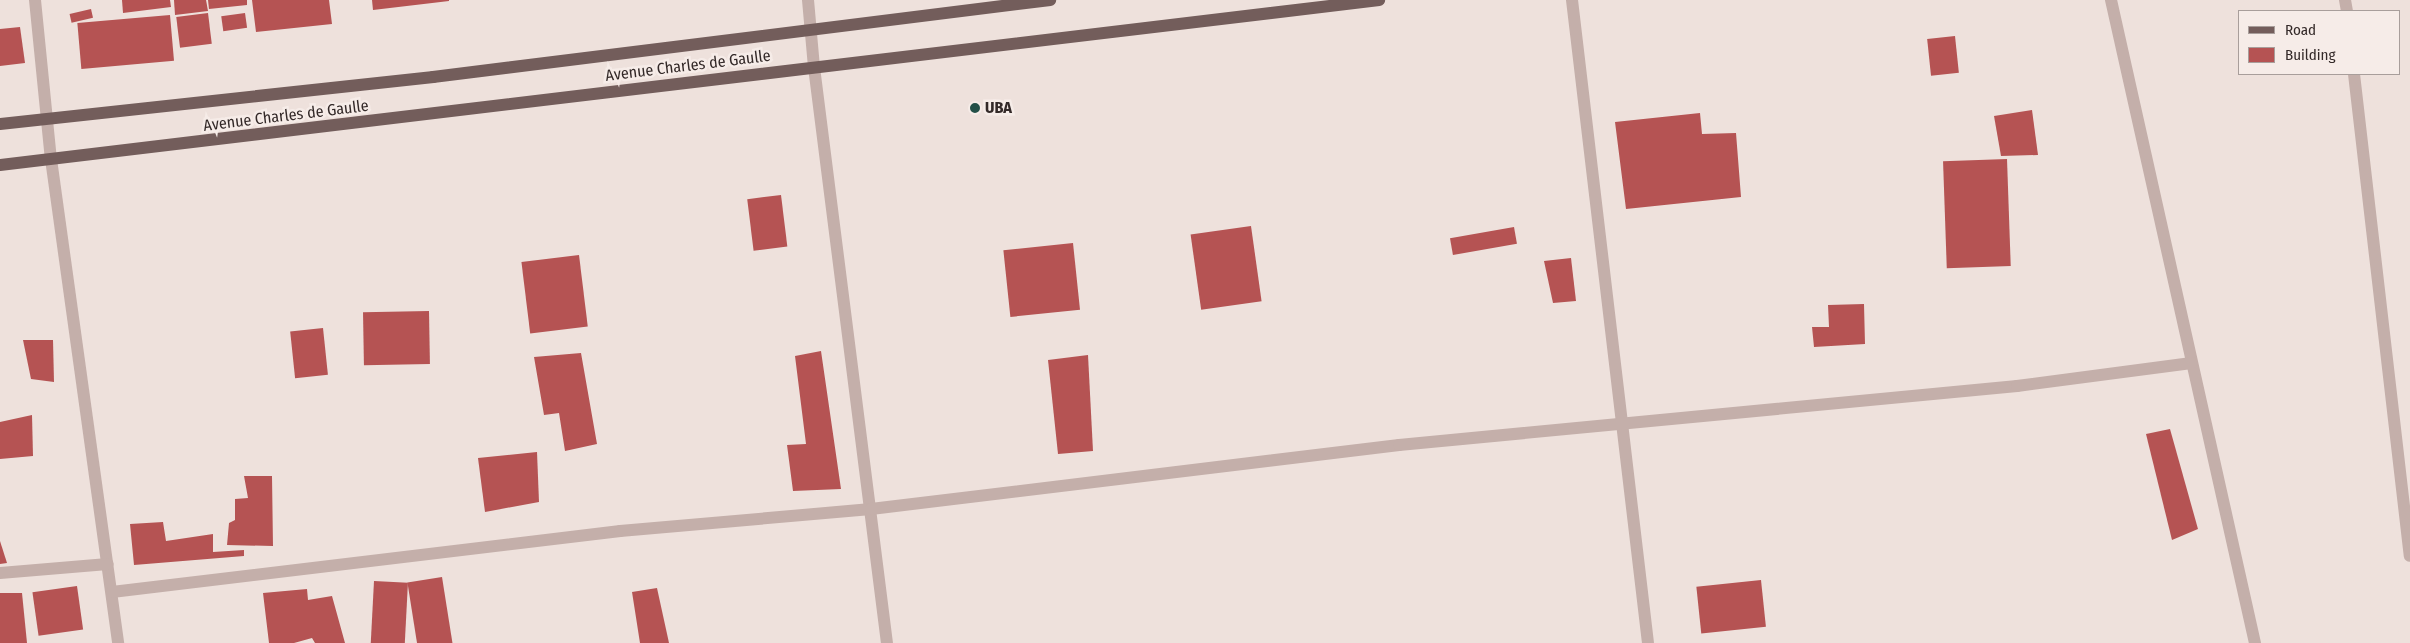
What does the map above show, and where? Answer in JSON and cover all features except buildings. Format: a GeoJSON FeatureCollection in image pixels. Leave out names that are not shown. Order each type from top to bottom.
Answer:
{"type":"FeatureCollection","features":[{"type":"Feature","properties":{"kind":"main road","name":"Avenue Charles de Gaulle"},"geometry":{"type":"LineString","coordinates":[[0,124],[433,77],[811,28],[1050,0]]}},
{"type":"Feature","properties":{"kind":"main road","name":"Avenue Charles de Gaulle"},"geometry":{"type":"LineString","coordinates":[[0,165],[1379,0]]}},
{"type":"Feature","properties":{"kind":"street"},"geometry":{"type":"LineString","coordinates":[[35,0],[51,159],[118,643]]}},
{"type":"Feature","properties":{"kind":"street"},"geometry":{"type":"LineString","coordinates":[[808,0],[814,67],[887,643]]}},
{"type":"Feature","properties":{"kind":"street"},"geometry":{"type":"LineString","coordinates":[[1572,0],[1624,424],[1648,643]]}},
{"type":"Feature","properties":{"kind":"street"},"geometry":{"type":"LineString","coordinates":[[2111,0],[2255,643]]}},
{"type":"Feature","properties":{"kind":"street"},"geometry":{"type":"LineString","coordinates":[[2354,75],[2410,556]]}},
{"type":"Feature","properties":{"kind":"street"},"geometry":{"type":"LineString","coordinates":[[112,592],[620,531],[871,509],[1399,445],[2017,386],[2191,363]]}},
{"type":"Feature","properties":{"kind":"street"},"geometry":{"type":"LineString","coordinates":[[0,573],[108,564]]}},
{"type":"Feature","properties":{"kind":"place","name":"UBA"},"geometry":{"type":"Point","coordinates":[975,108]}}]}
